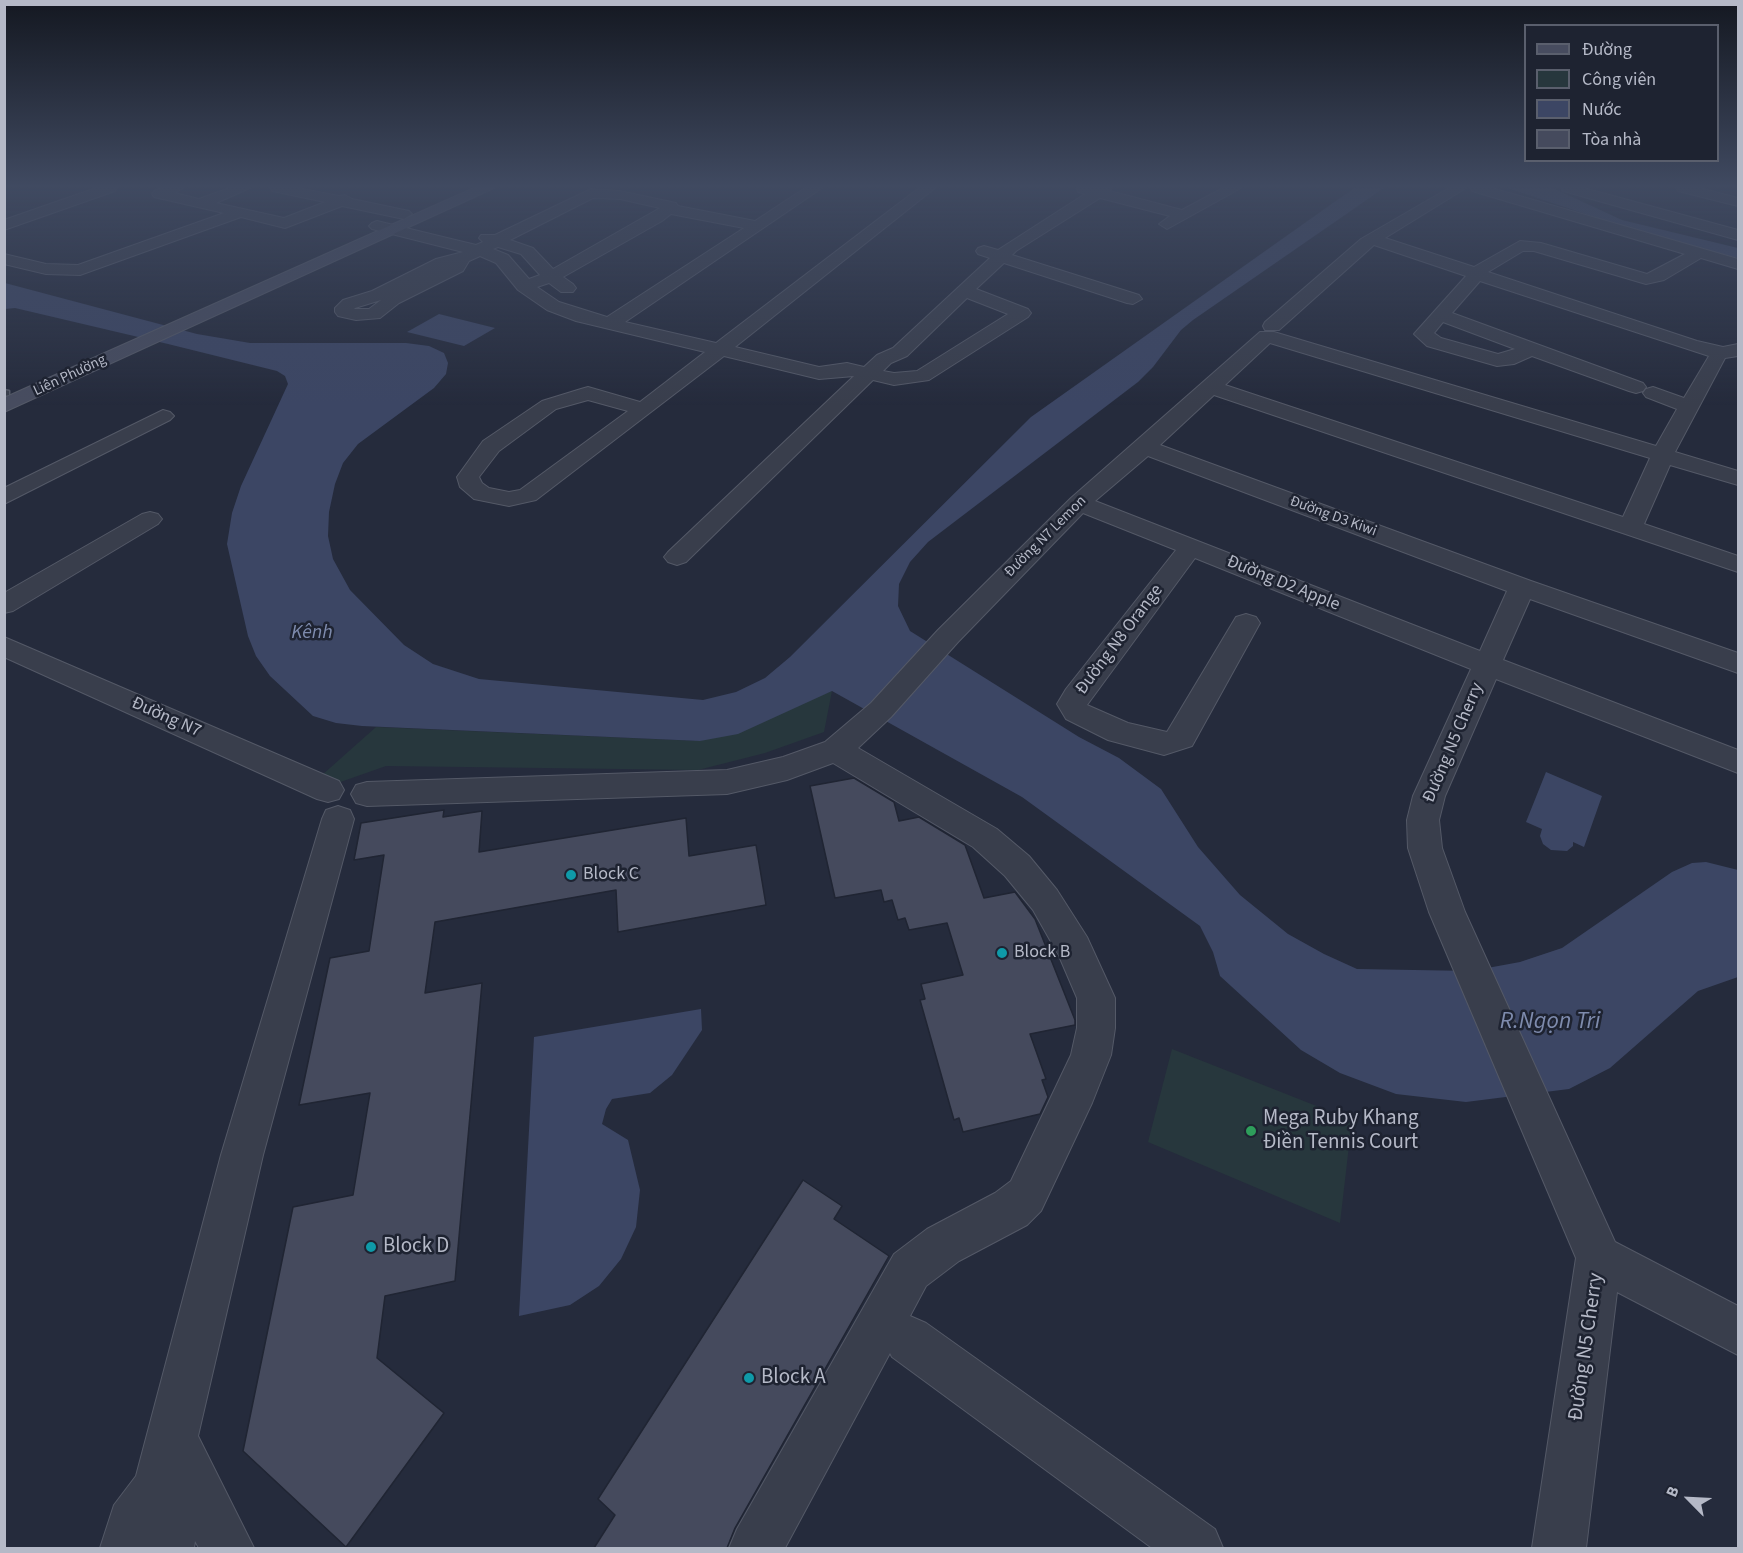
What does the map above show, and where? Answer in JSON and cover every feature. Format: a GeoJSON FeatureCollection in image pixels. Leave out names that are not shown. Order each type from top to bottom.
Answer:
{"type":"FeatureCollection","features":[{"type":"Feature","properties":{"kind":"street"},"geometry":{"type":"LineString","coordinates":[[10,260],[46,269],[80,270],[107,260]]}},
{"type":"Feature","properties":{"kind":"street"},"geometry":{"type":"LineString","coordinates":[[128,344],[312,260]]}},
{"type":"Feature","properties":{"kind":"street"},"geometry":{"type":"LineString","coordinates":[[450,260],[378,296],[349,304],[344,312],[356,315],[374,314],[393,299],[457,267],[465,260]]}},
{"type":"Feature","properties":{"kind":"street"},"geometry":{"type":"LineString","coordinates":[[503,260],[525,286],[553,306],[609,324],[718,340],[819,373],[866,367],[900,352],[997,260]]}},
{"type":"Feature","properties":{"kind":"street"},"geometry":{"type":"LineString","coordinates":[[535,260],[551,277],[580,295]]}},
{"type":"Feature","properties":{"kind":"street"},"geometry":{"type":"LineString","coordinates":[[525,286],[551,277],[580,260]]}},
{"type":"Feature","properties":{"kind":"street"},"geometry":{"type":"LineString","coordinates":[[609,324],[705,260]]}},
{"type":"Feature","properties":{"kind":"street"},"geometry":{"type":"LineString","coordinates":[[643,409],[588,393],[549,405],[490,446],[468,477],[472,487],[482,494],[509,499],[528,495],[643,409],[718,340],[740,334],[835,260]]}},
{"type":"Feature","properties":{"kind":"street"},"geometry":{"type":"LineString","coordinates":[[677,557],[881,350],[974,260]]}},
{"type":"Feature","properties":{"kind":"street"},"geometry":{"type":"LineString","coordinates":[[1016,260],[1133,299]]}},
{"type":"Feature","properties":{"kind":"street","name":"Đường N7 Lemon"},"geometry":{"type":"LineString","coordinates":[[836,750],[882,710],[948,636],[1079,503],[1145,447],[1348,260]]}},
{"type":"Feature","properties":{"kind":"street"},"geometry":{"type":"LineString","coordinates":[[1436,260],[1692,346],[1724,352],[1738,350]]}},
{"type":"Feature","properties":{"kind":"street"},"geometry":{"type":"LineString","coordinates":[[1492,260],[1476,274],[1424,333],[1425,338],[1497,360],[1507,360],[1531,349]]}},
{"type":"Feature","properties":{"kind":"street"},"geometry":{"type":"LineString","coordinates":[[1580,260],[1646,279],[1655,278],[1686,260]]}},
{"type":"Feature","properties":{"kind":"street"},"geometry":{"type":"LineString","coordinates":[[828,355],[894,379],[908,380],[922,376],[1022,313],[965,291]]}},
{"type":"Feature","properties":{"kind":"street"},"geometry":{"type":"LineString","coordinates":[[609,304],[652,315]]}},
{"type":"Feature","properties":{"kind":"street"},"geometry":{"type":"LineString","coordinates":[[1440,315],[1690,407]]}},
{"type":"Feature","properties":{"kind":"street"},"geometry":{"type":"LineString","coordinates":[[1269,331],[1738,478]]}},
{"type":"Feature","properties":{"kind":"street"},"geometry":{"type":"LineString","coordinates":[[740,334],[760,339]]}},
{"type":"Feature","properties":{"kind":"street","name":"Liên Phường"},"geometry":{"type":"LineString","coordinates":[[5,393],[128,344]]}},
{"type":"Feature","properties":{"kind":"street","name":"Liên Phường"},"geometry":{"type":"LineString","coordinates":[[4,406],[128,344]]}},
{"type":"Feature","properties":{"kind":"street"},"geometry":{"type":"LineString","coordinates":[[1631,527],[1663,454],[1716,359]]}},
{"type":"Feature","properties":{"kind":"street"},"geometry":{"type":"LineString","coordinates":[[1210,387],[1738,564]]}},
{"type":"Feature","properties":{"kind":"street"},"geometry":{"type":"LineString","coordinates":[[4,497],[163,416]]}},
{"type":"Feature","properties":{"kind":"street","name":"Đường D3 Kiwi"},"geometry":{"type":"LineString","coordinates":[[1145,447],[1522,587],[1738,663]]}},
{"type":"Feature","properties":{"kind":"street","name":"Đường D2 Apple"},"geometry":{"type":"LineString","coordinates":[[1079,503],[1738,762]]}},
{"type":"Feature","properties":{"kind":"street"},"geometry":{"type":"LineString","coordinates":[[4,605],[150,519]]}},
{"type":"Feature","properties":{"kind":"street","name":"Đường N8 Orange"},"geometry":{"type":"LineString","coordinates":[[1191,547],[1076,696],[1072,704],[1076,712],[1119,732],[1164,744],[1175,742],[1181,738],[1246,623]]}},
{"type":"Feature","properties":{"kind":"street","name":"Đường N5 Cherry"},"geometry":{"type":"LineString","coordinates":[[1522,587],[1429,796],[1423,820],[1425,848],[1447,912],[1599,1258],[1559,1548]]}},
{"type":"Feature","properties":{"kind":"street","name":"Đường N7"},"geometry":{"type":"LineString","coordinates":[[4,646],[344,801]]}},
{"type":"Feature","properties":{"kind":"street"},"geometry":{"type":"LineString","coordinates":[[127,1548],[133,1524],[159,1489],[242,1155],[344,801],[727,782],[787,768],[836,750],[985,838],[1017,866],[1045,900],[1074,948],[1096,998],[1096,1028],[1091,1055],[1078,1089],[1026,1196],[1011,1209],[943,1245],[910,1270],[756,1548]]}},
{"type":"Feature","properties":{"kind":"street"},"geometry":{"type":"LineString","coordinates":[[1599,1258],[1738,1332]]}},
{"type":"Feature","properties":{"kind":"street"},"geometry":{"type":"LineString","coordinates":[[909,1340],[1196,1548]]}},
{"type":"Feature","properties":{"kind":"street"},"geometry":{"type":"LineString","coordinates":[[172,1440],[227,1548]]}},
{"type":"Feature","properties":{"kind":"street"},"geometry":{"type":"LineString","coordinates":[[159,1489],[173,1516],[167,1548]]}},
{"type":"Feature","properties":{"kind":"green space"},"geometry":{"type":"Polygon","coordinates":[[[832,691],[824,732],[765,753],[698,770],[386,766],[332,785],[313,799],[303,792],[376,727],[700,741],[832,691]]]}},
{"type":"Feature","properties":{"kind":"green space","name":"Mega Ruby Khang Điền Tennis Court"},"geometry":{"type":"Polygon","coordinates":[[[1172,1049],[1352,1120],[1340,1223],[1148,1142],[1172,1049]]]}},
{"type":"Feature","properties":{"kind":"water"},"geometry":{"type":"Polygon","coordinates":[[[1252,260],[1279,260],[1193,320],[1181,330],[1153,367],[1138,382],[928,542],[910,562],[899,584],[898,606],[910,631],[1079,737],[1119,758],[1161,789],[1198,847],[1240,895],[1288,934],[1357,969],[1471,971],[1520,962],[1562,948],[1672,872],[1692,863],[1706,862],[1738,870],[1738,977],[1698,991],[1610,1068],[1569,1089],[1466,1102],[1396,1094],[1340,1073],[1301,1050],[1220,976],[1213,952],[1200,926],[1022,797],[832,691],[738,734],[700,741],[362,726],[336,723],[313,716],[270,676],[256,656],[248,636],[227,544],[232,513],[241,486],[288,384],[285,376],[277,371],[168,344],[15,308],[5,309],[5,283],[197,334],[250,343],[406,343],[429,346],[444,353],[448,363],[446,374],[434,388],[358,444],[343,463],[335,484],[329,512],[328,536],[333,559],[350,590],[404,645],[433,664],[479,679],[703,700],[736,692],[765,678],[790,657],[1031,417],[1252,260]]]}},
{"type":"Feature","properties":{"kind":"water"},"geometry":{"type":"Polygon","coordinates":[[[439,314],[495,328],[464,346],[407,332],[439,314]]]}},
{"type":"Feature","properties":{"kind":"water"},"geometry":{"type":"Polygon","coordinates":[[[1546,772],[1602,796],[1584,847],[1573,842],[1573,846],[1567,851],[1551,850],[1543,844],[1540,836],[1542,829],[1526,822],[1546,772]]]}},
{"type":"Feature","properties":{"kind":"water"},"geometry":{"type":"Polygon","coordinates":[[[701,1009],[702,1030],[672,1075],[650,1093],[612,1099],[606,1109],[602,1124],[628,1140],[640,1190],[636,1227],[621,1259],[599,1286],[570,1305],[519,1316],[534,1037],[701,1009]]]}},
{"type":"Feature","properties":{"kind":"building","name":"Block B"},"geometry":{"type":"Polygon","coordinates":[[[854,778],[894,802],[899,821],[919,817],[965,845],[984,898],[1015,892],[1035,919],[1075,1020],[1075,1025],[1030,1034],[1046,1079],[1042,1080],[1048,1097],[1040,1114],[963,1132],[959,1118],[954,1120],[920,1000],[925,999],[921,984],[963,975],[947,923],[909,930],[905,918],[898,920],[892,900],[884,902],[881,890],[835,898],[810,786],[854,778]]]}},
{"type":"Feature","properties":{"kind":"building","name":"Block D"},"geometry":{"type":"Polygon","coordinates":[[[444,810],[443,817],[482,811],[479,852],[686,818],[689,856],[756,845],[766,905],[618,932],[616,890],[435,922],[425,993],[482,983],[455,1281],[385,1296],[377,1358],[444,1413],[346,1547],[243,1451],[293,1207],[353,1195],[370,1093],[299,1105],[330,958],[369,951],[384,855],[354,860],[361,823],[444,810]]]}},
{"type":"Feature","properties":{"kind":"building","name":"Block A"},"geometry":{"type":"Polygon","coordinates":[[[803,1180],[842,1206],[834,1219],[889,1256],[735,1528],[727,1548],[594,1548],[615,1515],[598,1499],[803,1180]]]}},
{"type":"Feature","properties":{"kind":"place","name":"Block C"},"geometry":{"type":"Point","coordinates":[571,875]}},
{"type":"Feature","properties":{"kind":"place","name":"Block B"},"geometry":{"type":"Point","coordinates":[1002,953]}},
{"type":"Feature","properties":{"kind":"place","name":"Mega Ruby Khang Điền Tennis Court"},"geometry":{"type":"Point","coordinates":[1251,1131]}},
{"type":"Feature","properties":{"kind":"place","name":"Block D"},"geometry":{"type":"Point","coordinates":[371,1247]}},
{"type":"Feature","properties":{"kind":"place","name":"Block A"},"geometry":{"type":"Point","coordinates":[749,1378]}},
{"type":"Feature","properties":{"kind":"water label","name":"Kênh"},"geometry":{"type":"Point","coordinates":[312,634]}},
{"type":"Feature","properties":{"kind":"water label","name":"R.Ngọn Tri"},"geometry":{"type":"Point","coordinates":[1550,1023]}}]}
